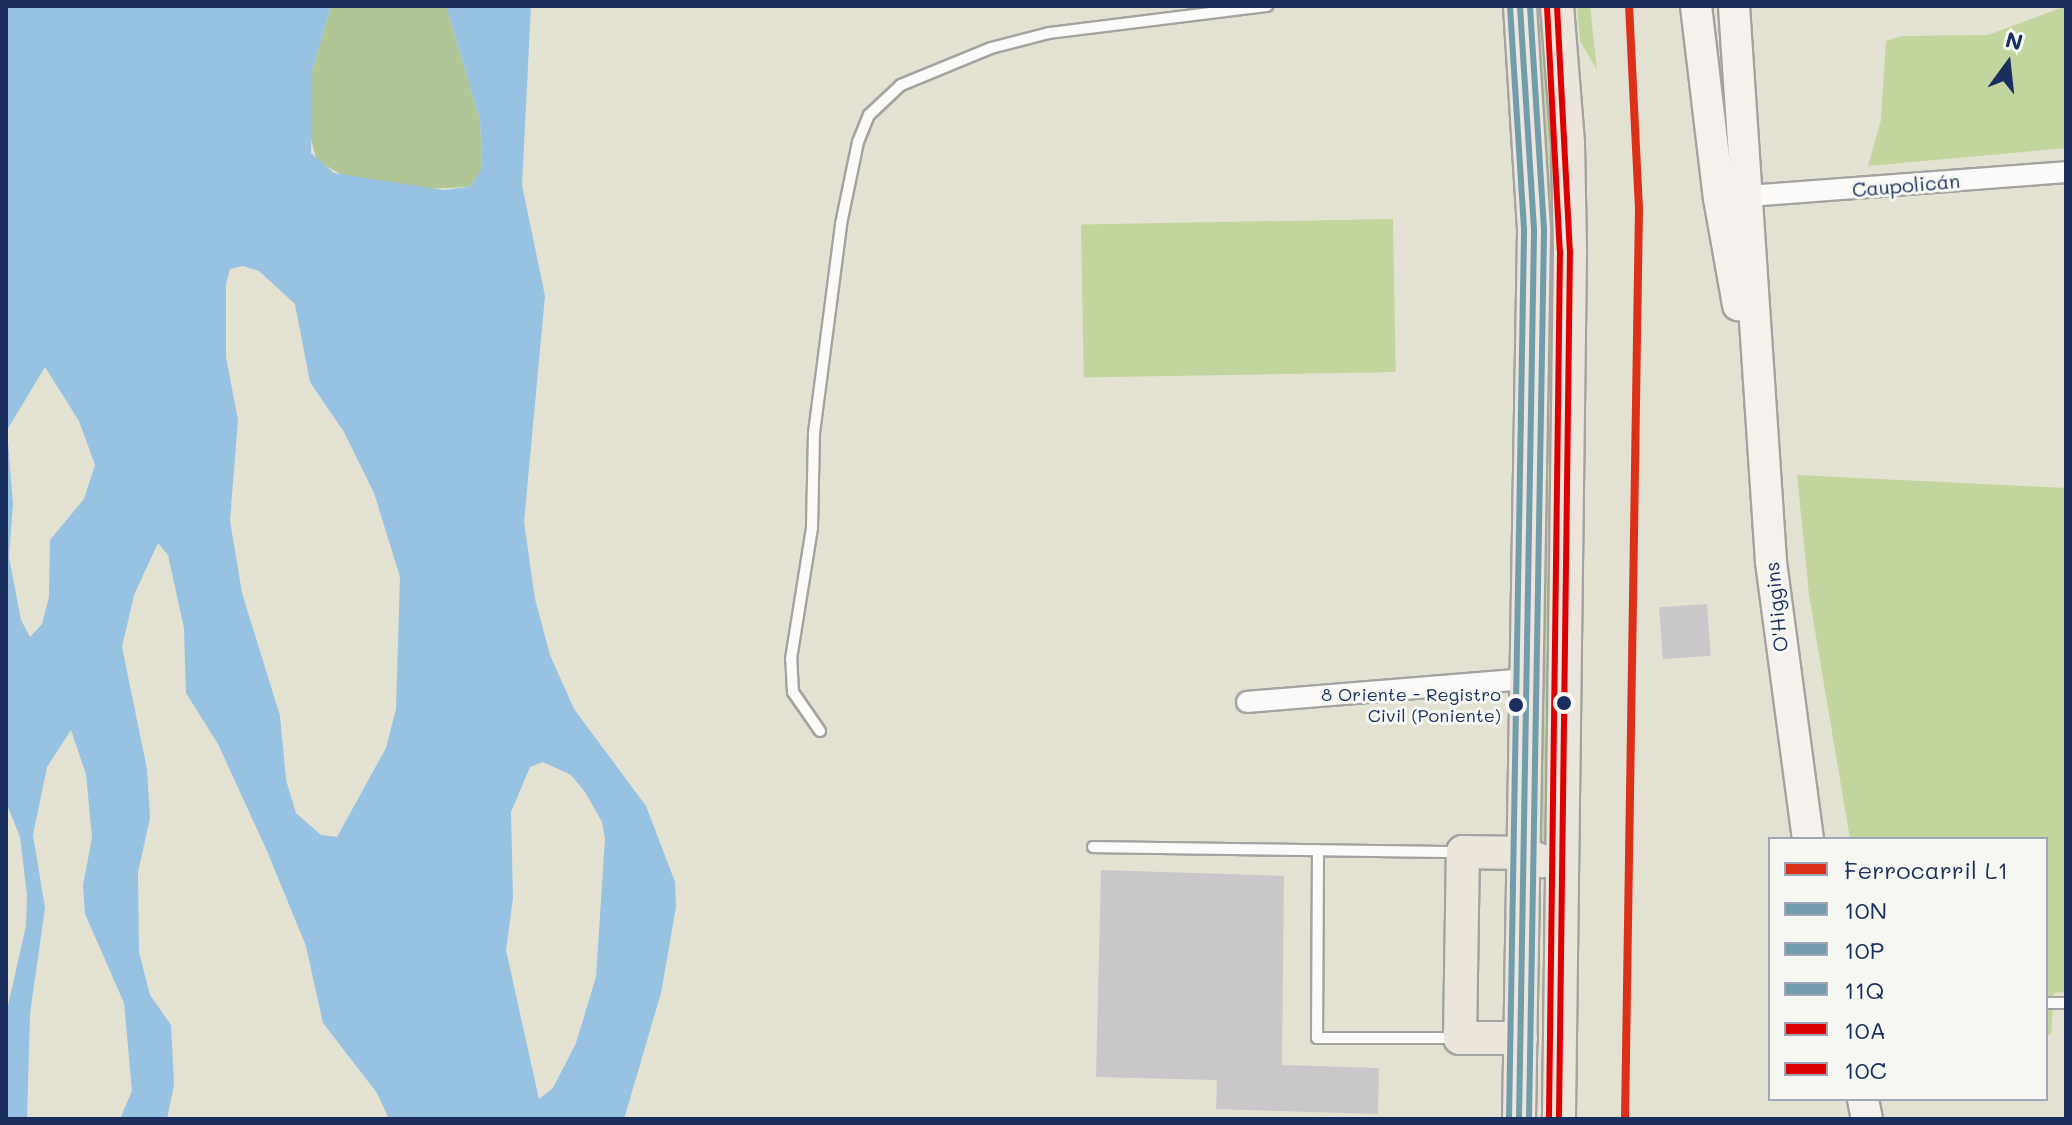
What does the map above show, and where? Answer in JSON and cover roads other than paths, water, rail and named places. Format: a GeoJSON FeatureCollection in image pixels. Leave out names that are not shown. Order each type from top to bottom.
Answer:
{"type":"FeatureCollection","features":[{"type":"Feature","properties":{"kind":"main road"},"geometry":{"type":"LineString","coordinates":[[1519,1119],[1534,229],[1520,6]]}},
{"type":"Feature","properties":{"kind":"main road"},"geometry":{"type":"LineString","coordinates":[[1557,6],[1570,230],[1559,1119]]}},
{"type":"Feature","properties":{"kind":"main road","name":"O'Higgins"},"geometry":{"type":"LineString","coordinates":[[1696,6],[1733,197],[1755,373],[1782,671],[1808,837]]}},
{"type":"Feature","properties":{"kind":"main road","name":"O'Higgins"},"geometry":{"type":"LineString","coordinates":[[1733,197],[1734,6]]}},
{"type":"Feature","properties":{"kind":"main road"},"geometry":{"type":"LineString","coordinates":[[1521,1038],[1460,1038],[1463,852],[1523,853],[1539,859],[1563,884]]}},
{"type":"Feature","properties":{"kind":"street","name":"Caupolicán"},"geometry":{"type":"LineString","coordinates":[[1733,197],[2066,172]]}},
{"type":"Feature","properties":{"kind":"street"},"geometry":{"type":"LineString","coordinates":[[1247,702],[1527,679]]}},
{"type":"Feature","properties":{"kind":"lane"},"geometry":{"type":"LineString","coordinates":[[820,731],[793,692],[791,659],[812,528],[814,433],[841,224],[858,142],[869,115],[901,85],[991,48],[1049,33],[1267,6]]}},
{"type":"Feature","properties":{"kind":"lane"},"geometry":{"type":"LineString","coordinates":[[1093,847],[1463,852]]}},
{"type":"Feature","properties":{"kind":"lane"},"geometry":{"type":"LineString","coordinates":[[1318,850],[1317,1038],[1460,1038]]}},
{"type":"Feature","properties":{"kind":"water"},"geometry":{"type":"Polygon","coordinates":[[[6,6],[331,6],[312,71],[311,153],[334,173],[444,190],[470,187],[482,168],[480,120],[446,6],[531,6],[522,185],[545,296],[524,522],[535,599],[550,655],[574,709],[646,806],[675,882],[676,907],[661,993],[624,1119],[389,1119],[377,1093],[323,1023],[306,946],[267,851],[218,744],[186,693],[184,628],[168,555],[158,543],[134,595],[122,647],[147,769],[150,818],[138,872],[139,952],[150,995],[171,1025],[174,1085],[167,1119],[120,1119],[132,1091],[124,1003],[85,914],[83,885],[92,838],[86,774],[71,730],[47,767],[33,835],[45,908],[30,1014],[27,1119],[7,1119],[6,1014],[26,926],[27,895],[20,837],[6,802],[6,6]],[[243,266],[230,269],[226,284],[226,357],[238,420],[230,521],[242,593],[280,716],[286,780],[296,813],[321,835],[337,837],[386,748],[396,709],[400,577],[374,493],[344,432],[310,382],[295,304],[259,271],[243,266]],[[45,367],[7,430],[13,504],[9,557],[21,620],[30,637],[42,624],[49,597],[50,540],[84,499],[95,465],[79,421],[45,367]],[[543,762],[530,767],[511,812],[513,898],[506,950],[539,1099],[553,1088],[576,1043],[596,977],[605,839],[602,822],[571,775],[543,762]]]}},
{"type":"Feature","properties":{"kind":"rail line","name":"L1"},"geometry":{"type":"LineString","coordinates":[[1625,1119],[1639,209],[1629,6]]}},
{"type":"Feature","properties":{"kind":"place","name":"8 Oriente - Registro Civil (Poniente)"},"geometry":{"type":"Point","coordinates":[1516,705]}}]}
